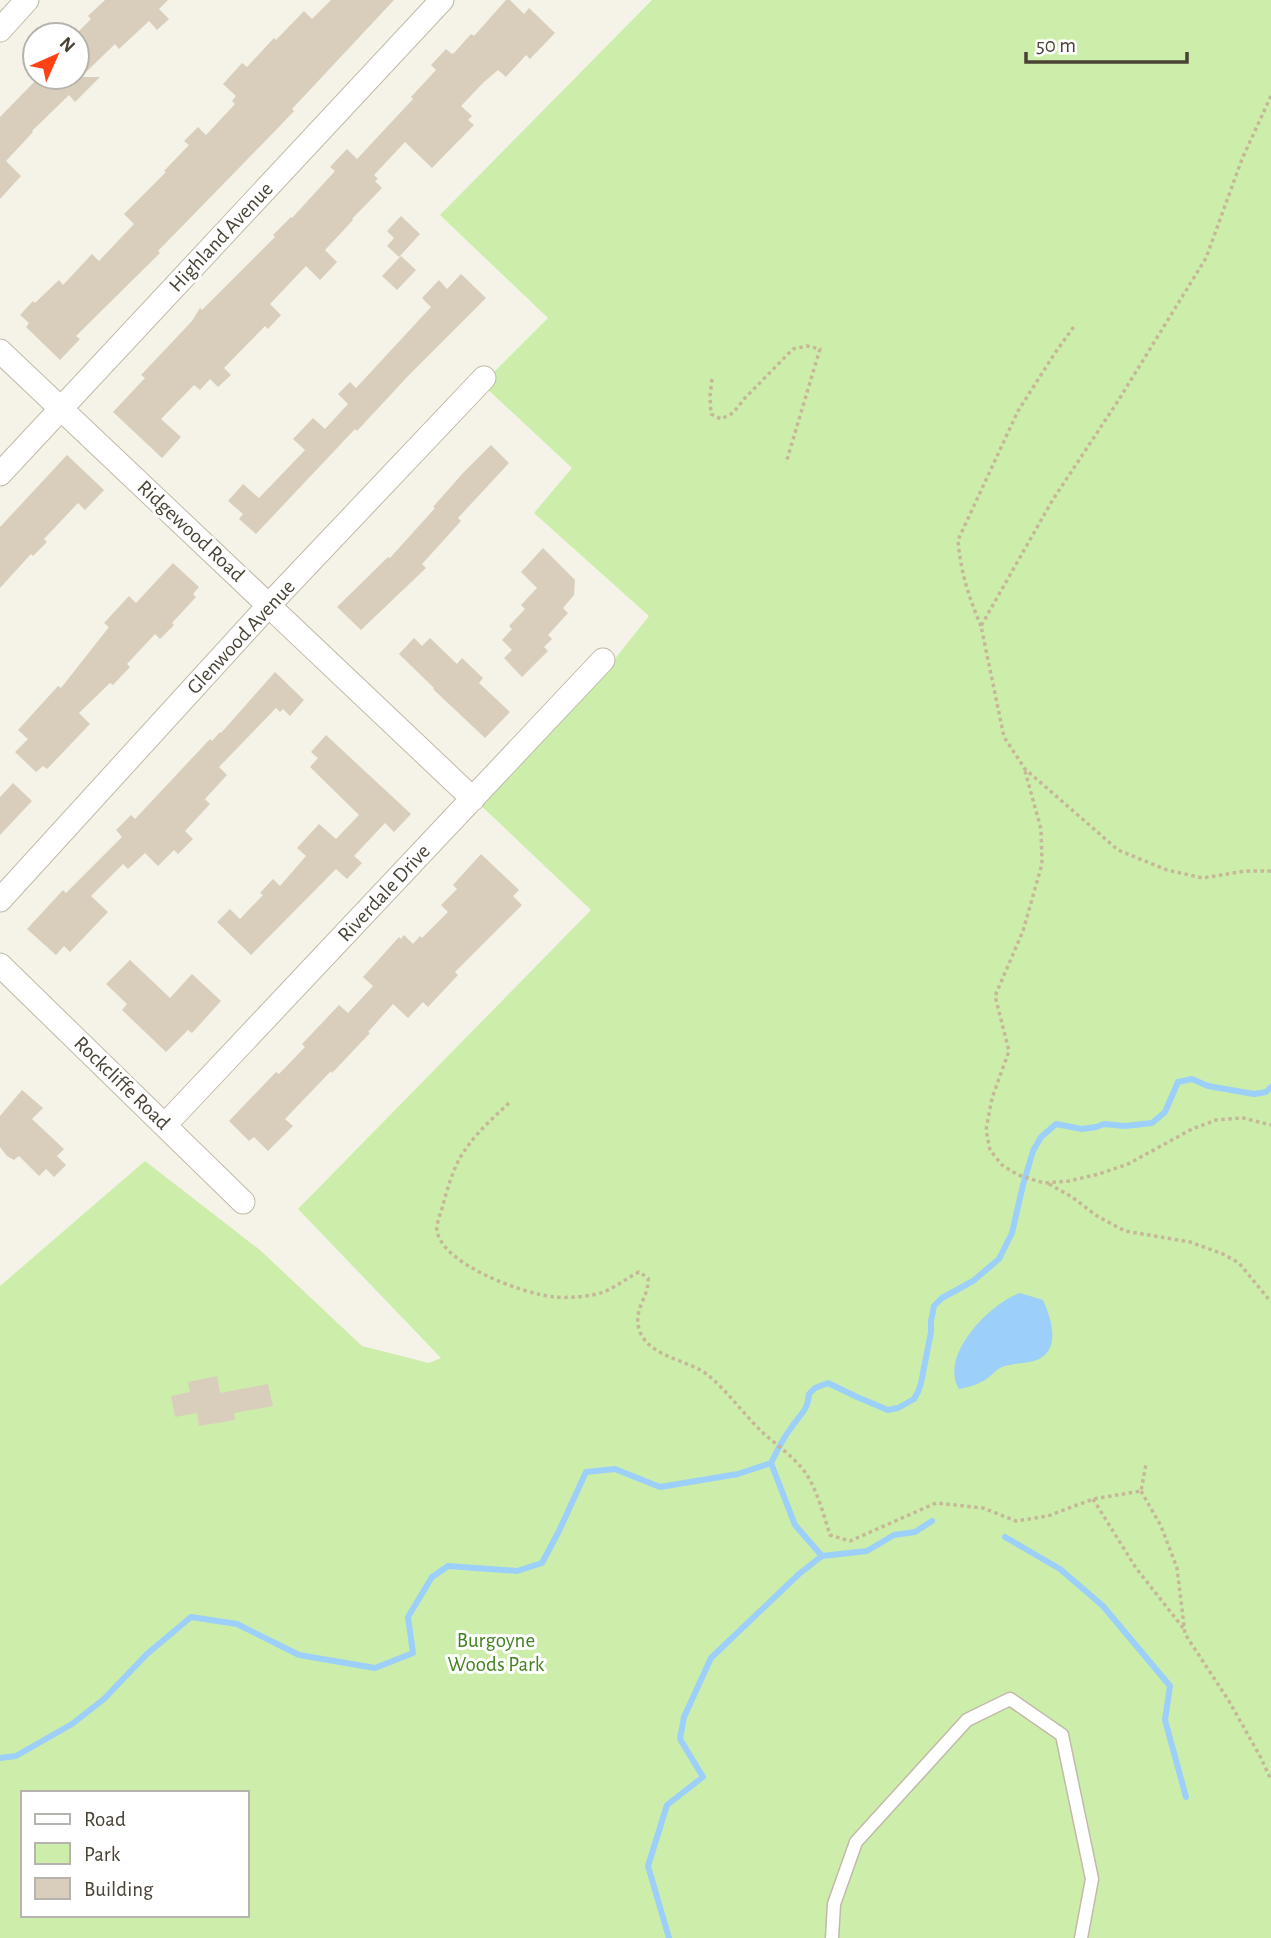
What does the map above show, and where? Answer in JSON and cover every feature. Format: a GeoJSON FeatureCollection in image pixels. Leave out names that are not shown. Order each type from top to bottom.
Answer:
{"type":"FeatureCollection","features":[{"type":"Feature","properties":{"kind":"street"},"geometry":{"type":"LineString","coordinates":[[0,30],[27,0]]}},
{"type":"Feature","properties":{"kind":"street","name":"Highland Avenue"},"geometry":{"type":"LineString","coordinates":[[0,474],[442,0]]}},
{"type":"Feature","properties":{"kind":"street","name":"Ridgewood Road"},"geometry":{"type":"LineString","coordinates":[[0,351],[473,799]]}},
{"type":"Feature","properties":{"kind":"street","name":"Glenwood Avenue"},"geometry":{"type":"LineString","coordinates":[[0,900],[269,606],[484,377]]}},
{"type":"Feature","properties":{"kind":"street","name":"Riverdale Drive"},"geometry":{"type":"LineString","coordinates":[[165,1125],[603,660]]}},
{"type":"Feature","properties":{"kind":"street","name":"Rockcliffe Road"},"geometry":{"type":"LineString","coordinates":[[0,965],[243,1202]]}},
{"type":"Feature","properties":{"kind":"lane"},"geometry":{"type":"LineString","coordinates":[[832,1938],[834,1904],[856,1842],[968,1720],[1010,1699],[1062,1735],[1092,1879],[1081,1938]]}},
{"type":"Feature","properties":{"kind":"path"},"geometry":{"type":"LineString","coordinates":[[981,626],[1052,501],[1118,401],[1206,258],[1242,159],[1271,96]]}},
{"type":"Feature","properties":{"kind":"path"},"geometry":{"type":"LineString","coordinates":[[1075,325],[1018,411],[958,540],[960,561],[972,605],[981,626],[1003,737],[1024,769],[1118,850],[1167,870],[1203,878],[1245,871],[1271,871]]}},
{"type":"Feature","properties":{"kind":"path"},"geometry":{"type":"LineString","coordinates":[[712,379],[711,414],[721,419],[733,413],[793,349],[807,346],[820,349],[786,463]]}},
{"type":"Feature","properties":{"kind":"path"},"geometry":{"type":"LineString","coordinates":[[1024,769],[1041,829],[1042,864],[1023,931],[995,996],[1009,1051],[992,1098],[986,1130],[990,1150],[1002,1164],[1018,1175],[1045,1183],[1072,1197],[1097,1216],[1125,1231],[1190,1242],[1223,1254],[1239,1263],[1271,1302]]}},
{"type":"Feature","properties":{"kind":"path"},"geometry":{"type":"LineString","coordinates":[[509,1103],[463,1152],[445,1196],[436,1230],[443,1244],[462,1263],[491,1279],[554,1297],[592,1295],[619,1286],[639,1272],[648,1278],[649,1285],[644,1292],[637,1316],[644,1340],[660,1352],[706,1373],[760,1430],[799,1464],[809,1478],[830,1535],[850,1541],[936,1503],[983,1508],[1016,1521],[1048,1516],[1093,1499],[1141,1491]]}},
{"type":"Feature","properties":{"kind":"path"},"geometry":{"type":"LineString","coordinates":[[1045,1183],[1069,1181],[1128,1164],[1192,1129],[1216,1120],[1243,1118],[1271,1125]]}},
{"type":"Feature","properties":{"kind":"path"},"geometry":{"type":"LineString","coordinates":[[1146,1464],[1141,1491],[1160,1526],[1177,1568],[1185,1634],[1229,1701],[1271,1780]]}},
{"type":"Feature","properties":{"kind":"path"},"geometry":{"type":"LineString","coordinates":[[1093,1499],[1136,1568],[1185,1629]]}},
{"type":"Feature","properties":{"kind":"green space","name":"Burgoyne Woods Park"},"geometry":{"type":"Polygon","coordinates":[[[652,0],[1271,0],[1271,1938],[0,1938],[0,1286],[145,1161],[260,1250],[362,1346],[429,1363],[441,1358],[298,1209],[591,910],[473,798],[610,665],[649,616],[534,513],[572,468],[482,384],[548,318],[440,215],[652,0]]]}},
{"type":"Feature","properties":{"kind":"water"},"geometry":{"type":"Polygon","coordinates":[[[1020,1293],[1043,1300],[1052,1335],[1048,1351],[1034,1361],[1002,1367],[982,1382],[959,1389],[954,1376],[961,1346],[995,1307],[1020,1293]]]}},
{"type":"Feature","properties":{"kind":"building"},"geometry":{"type":"Polygon","coordinates":[[[105,0],[168,0],[159,9],[169,19],[157,30],[149,21],[119,49],[115,44],[91,67],[91,19],[88,16],[105,0]]]}},
{"type":"Feature","properties":{"kind":"building"},"geometry":{"type":"Polygon","coordinates":[[[331,0],[394,0],[292,109],[294,111],[158,251],[160,253],[76,336],[80,339],[60,360],[26,327],[29,323],[20,315],[59,280],[63,285],[92,254],[99,261],[134,224],[124,214],[189,145],[184,141],[198,127],[206,135],[235,104],[232,101],[236,96],[223,84],[242,63],[247,67],[304,11],[312,19],[331,0]]]}},
{"type":"Feature","properties":{"kind":"building"},"geometry":{"type":"Polygon","coordinates":[[[506,0],[510,0],[524,14],[529,8],[555,33],[530,59],[526,55],[506,77],[498,70],[461,106],[472,116],[468,120],[474,125],[432,168],[405,142],[374,175],[378,179],[375,181],[382,188],[325,250],[337,262],[320,280],[306,266],[270,304],[281,315],[268,329],[265,326],[224,368],[231,375],[218,387],[210,379],[200,390],[194,385],[161,419],[181,437],[162,458],[113,412],[145,378],[141,375],[192,321],[200,308],[202,310],[275,237],[273,235],[335,171],[330,167],[347,149],[357,159],[436,70],[431,65],[446,49],[452,54],[471,34],[474,36],[506,0]]]}},
{"type":"Feature","properties":{"kind":"building"},"geometry":{"type":"Polygon","coordinates":[[[91,77],[100,77],[91,86],[91,77]]]}},
{"type":"Feature","properties":{"kind":"building"},"geometry":{"type":"Polygon","coordinates":[[[25,91],[86,91],[75,102],[69,95],[6,161],[21,176],[0,199],[0,117],[25,91]]]}},
{"type":"Feature","properties":{"kind":"building"},"geometry":{"type":"Polygon","coordinates":[[[401,216],[420,234],[399,257],[387,246],[394,238],[387,231],[401,216]]]}},
{"type":"Feature","properties":{"kind":"building"},"geometry":{"type":"Polygon","coordinates":[[[401,256],[416,270],[397,290],[382,276],[401,256]]]}},
{"type":"Feature","properties":{"kind":"building"},"geometry":{"type":"Polygon","coordinates":[[[461,274],[486,298],[357,431],[355,429],[256,534],[239,519],[243,514],[228,501],[243,484],[259,498],[305,450],[293,439],[313,418],[325,429],[348,404],[338,394],[350,382],[356,388],[431,307],[422,298],[439,280],[447,289],[461,274]]]}},
{"type":"Feature","properties":{"kind":"building"},"geometry":{"type":"Polygon","coordinates":[[[491,445],[509,463],[458,518],[461,521],[422,564],[426,568],[361,630],[337,607],[390,558],[463,473],[491,445]]]}},
{"type":"Feature","properties":{"kind":"building"},"geometry":{"type":"Polygon","coordinates":[[[67,455],[104,490],[85,510],[78,503],[44,539],[47,542],[33,556],[31,554],[0,588],[0,527],[67,455]]]}},
{"type":"Feature","properties":{"kind":"building"},"geometry":{"type":"Polygon","coordinates":[[[543,548],[575,580],[574,595],[563,608],[568,613],[548,635],[552,639],[544,647],[548,651],[522,677],[504,658],[512,650],[502,640],[512,629],[509,626],[525,609],[521,605],[537,588],[521,572],[543,548]]]}},
{"type":"Feature","properties":{"kind":"building"},"geometry":{"type":"Polygon","coordinates":[[[173,563],[199,587],[193,594],[196,597],[160,639],[155,634],[127,664],[130,667],[113,685],[110,683],[79,713],[90,724],[47,769],[43,766],[36,772],[15,752],[28,739],[18,730],[58,686],[61,688],[109,627],[104,623],[129,596],[136,603],[173,563]]]}},
{"type":"Feature","properties":{"kind":"building"},"geometry":{"type":"Polygon","coordinates":[[[414,638],[422,646],[430,638],[457,664],[462,658],[483,678],[479,683],[510,712],[485,738],[399,654],[414,638]]]}},
{"type":"Feature","properties":{"kind":"building"},"geometry":{"type":"Polygon","coordinates":[[[275,672],[304,700],[290,716],[283,709],[280,712],[276,708],[219,767],[227,775],[205,799],[210,804],[185,831],[193,839],[178,854],[174,850],[158,866],[145,853],[128,869],[123,864],[91,896],[108,912],[70,952],[64,946],[56,955],[27,929],[63,890],[66,893],[122,837],[116,830],[131,815],[135,819],[210,739],[212,741],[221,733],[275,672]]]}},
{"type":"Feature","properties":{"kind":"building"},"geometry":{"type":"Polygon","coordinates":[[[326,735],[411,814],[394,832],[385,823],[354,856],[362,863],[347,879],[336,869],[251,955],[217,922],[230,909],[240,919],[263,895],[260,893],[273,879],[280,886],[306,856],[297,848],[319,824],[336,839],[359,815],[310,767],[318,758],[311,752],[326,735]]]}},
{"type":"Feature","properties":{"kind":"building"},"geometry":{"type":"Polygon","coordinates":[[[13,783],[32,801],[0,835],[0,797],[13,783]]]}},
{"type":"Feature","properties":{"kind":"building"},"geometry":{"type":"Polygon","coordinates":[[[481,854],[519,890],[513,896],[522,905],[455,972],[458,975],[428,1007],[423,1002],[408,1018],[393,1004],[368,1032],[370,1033],[285,1119],[293,1126],[268,1151],[254,1137],[249,1141],[229,1121],[276,1072],[279,1074],[305,1047],[302,1044],[339,1005],[348,1013],[373,986],[363,977],[399,937],[401,939],[404,935],[413,944],[448,912],[441,905],[457,889],[453,885],[481,854]]]}},
{"type":"Feature","properties":{"kind":"building"},"geometry":{"type":"Polygon","coordinates":[[[130,960],[170,998],[192,974],[221,1001],[192,1033],[188,1030],[166,1052],[122,1010],[127,1004],[106,984],[130,960]]]}},
{"type":"Feature","properties":{"kind":"building"},"geometry":{"type":"Polygon","coordinates":[[[22,1090],[43,1108],[32,1119],[64,1149],[57,1156],[66,1165],[54,1177],[46,1169],[39,1176],[19,1156],[14,1160],[0,1147],[0,1116],[22,1090]]]}},
{"type":"Feature","properties":{"kind":"building"},"geometry":{"type":"Polygon","coordinates":[[[217,1376],[220,1393],[268,1384],[273,1406],[234,1413],[235,1420],[199,1426],[197,1413],[175,1417],[171,1396],[190,1392],[188,1382],[217,1376]]]}},
{"type":"Feature","properties":{"kind":"waterway"},"geometry":{"type":"LineString","coordinates":[[0,1758],[16,1756],[72,1724],[104,1699],[147,1654],[191,1617],[237,1624],[299,1655],[375,1668],[413,1653],[408,1617],[432,1577],[448,1566],[517,1571],[542,1563],[586,1472],[615,1469],[660,1487],[738,1474],[771,1463],[785,1436],[805,1409],[809,1394],[815,1388],[828,1383],[888,1410],[898,1408],[914,1399],[918,1392],[934,1306],[942,1298],[973,1281],[999,1259],[1012,1233],[1033,1151],[1041,1137],[1056,1124],[1082,1129],[1104,1124],[1125,1126],[1152,1123],[1165,1112],[1178,1082],[1192,1079],[1208,1086],[1254,1094],[1266,1092],[1271,1087]]}},
{"type":"Feature","properties":{"kind":"waterway"},"geometry":{"type":"LineString","coordinates":[[669,1938],[648,1866],[667,1805],[703,1777],[680,1739],[684,1717],[711,1658],[799,1574],[822,1556],[795,1525],[771,1463]]}},
{"type":"Feature","properties":{"kind":"waterway"},"geometry":{"type":"LineString","coordinates":[[822,1556],[867,1551],[894,1535],[915,1532],[932,1521]]}},
{"type":"Feature","properties":{"kind":"waterway"},"geometry":{"type":"LineString","coordinates":[[1005,1537],[1060,1569],[1103,1606],[1170,1686],[1165,1720],[1186,1797]]}}]}
